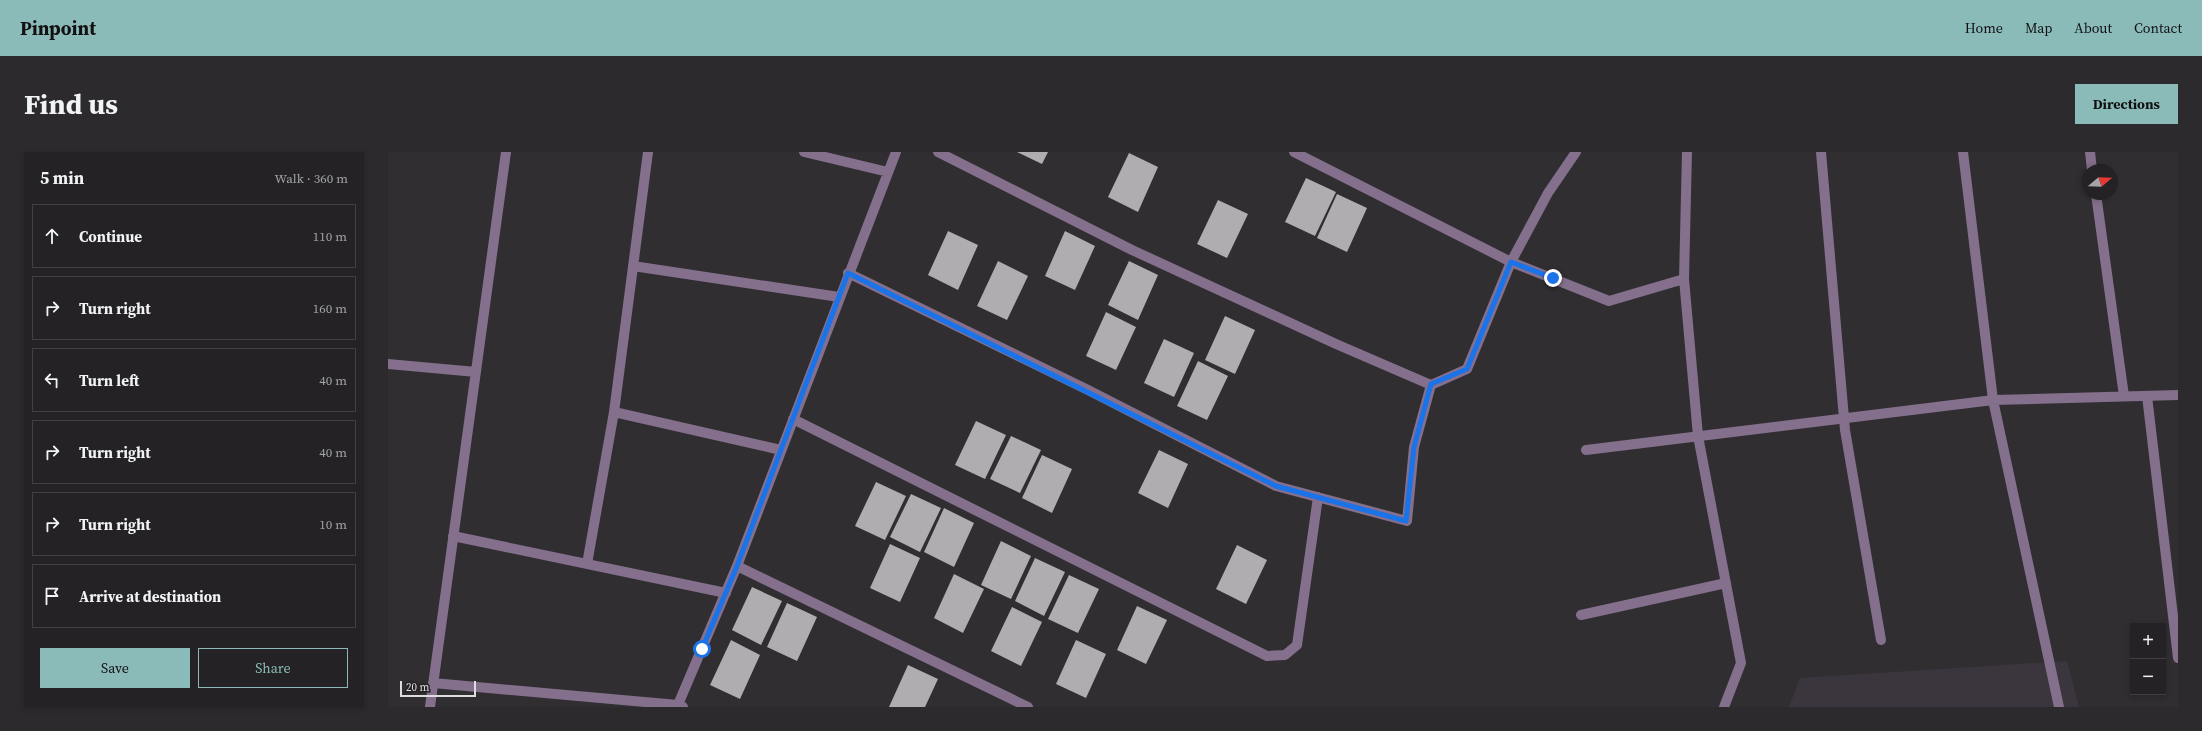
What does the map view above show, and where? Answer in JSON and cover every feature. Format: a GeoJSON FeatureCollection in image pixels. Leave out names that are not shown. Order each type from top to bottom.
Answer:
{"type":"FeatureCollection","features":[{"type":"Feature","properties":{"kind":"street"},"geometry":{"type":"LineString","coordinates":[[430,707],[506,152]]}},
{"type":"Feature","properties":{"kind":"street"},"geometry":{"type":"LineString","coordinates":[[587,564],[614,412],[648,152]]}},
{"type":"Feature","properties":{"kind":"street"},"geometry":{"type":"LineString","coordinates":[[804,152],[888,172]]}},
{"type":"Feature","properties":{"kind":"street"},"geometry":{"type":"LineString","coordinates":[[433,683],[680,706],[737,566],[848,273],[896,152]]}},
{"type":"Feature","properties":{"kind":"street"},"geometry":{"type":"LineString","coordinates":[[938,152],[1132,250],[1336,344],[1431,384],[1467,369],[1511,262],[1548,193],[1576,152]]}},
{"type":"Feature","properties":{"kind":"street"},"geometry":{"type":"LineString","coordinates":[[1294,152],[1511,262],[1609,301],[1684,279]]}},
{"type":"Feature","properties":{"kind":"street"},"geometry":{"type":"LineString","coordinates":[[1687,152],[1684,279],[1698,436],[1741,663],[1726,706]]}},
{"type":"Feature","properties":{"kind":"street"},"geometry":{"type":"LineString","coordinates":[[1821,152],[1844,418],[1881,640]]}},
{"type":"Feature","properties":{"kind":"street"},"geometry":{"type":"LineString","coordinates":[[1963,152],[1993,400],[2059,707]]}},
{"type":"Feature","properties":{"kind":"street"},"geometry":{"type":"LineString","coordinates":[[2090,152],[2091,164]]}},
{"type":"Feature","properties":{"kind":"street"},"geometry":{"type":"LineString","coordinates":[[2097,200],[2124,396]]}},
{"type":"Feature","properties":{"kind":"street"},"geometry":{"type":"LineString","coordinates":[[633,266],[839,297]]}},
{"type":"Feature","properties":{"kind":"street"},"geometry":{"type":"LineString","coordinates":[[848,273],[1276,486],[1406,521],[1414,447],[1431,384]]}},
{"type":"Feature","properties":{"kind":"street"},"geometry":{"type":"LineString","coordinates":[[388,364],[476,372]]}},
{"type":"Feature","properties":{"kind":"street"},"geometry":{"type":"LineString","coordinates":[[1586,450],[1993,400],[2178,395]]}},
{"type":"Feature","properties":{"kind":"street"},"geometry":{"type":"LineString","coordinates":[[2147,396],[2178,658]]}},
{"type":"Feature","properties":{"kind":"street"},"geometry":{"type":"LineString","coordinates":[[614,412],[781,450]]}},
{"type":"Feature","properties":{"kind":"street"},"geometry":{"type":"LineString","coordinates":[[793,418],[1267,656],[1285,655],[1297,645],[1318,497]]}},
{"type":"Feature","properties":{"kind":"street"},"geometry":{"type":"LineString","coordinates":[[453,536],[726,592]]}},
{"type":"Feature","properties":{"kind":"street"},"geometry":{"type":"LineString","coordinates":[[737,566],[1028,707]]}},
{"type":"Feature","properties":{"kind":"street"},"geometry":{"type":"LineString","coordinates":[[1580,615],[1726,583]]}},
{"type":"Feature","properties":{"kind":"shaded area"},"geometry":{"type":"Polygon","coordinates":[[[2067,661],[2079,707],[1789,707],[1800,678],[2067,661]]]}},
{"type":"Feature","properties":{"kind":"building"},"geometry":{"type":"Polygon","coordinates":[[[1017,152],[1048,152],[1042,164],[1017,152]]]}},
{"type":"Feature","properties":{"kind":"building"},"geometry":{"type":"Polygon","coordinates":[[[1129,153],[1158,167],[1138,212],[1108,197],[1129,153]]]}},
{"type":"Feature","properties":{"kind":"building"},"geometry":{"type":"Polygon","coordinates":[[[1306,178],[1336,192],[1315,236],[1285,222],[1306,178]]]}},
{"type":"Feature","properties":{"kind":"building"},"geometry":{"type":"Polygon","coordinates":[[[1337,194],[1367,208],[1347,252],[1317,238],[1337,194]]]}},
{"type":"Feature","properties":{"kind":"building"},"geometry":{"type":"Polygon","coordinates":[[[1218,200],[1248,214],[1227,258],[1197,244],[1218,200]]]}},
{"type":"Feature","properties":{"kind":"building"},"geometry":{"type":"Polygon","coordinates":[[[948,231],[978,245],[958,290],[928,275],[948,231]]]}},
{"type":"Feature","properties":{"kind":"building"},"geometry":{"type":"Polygon","coordinates":[[[1065,231],[1095,246],[1075,290],[1045,276],[1065,231]]]}},
{"type":"Feature","properties":{"kind":"building"},"geometry":{"type":"Polygon","coordinates":[[[998,261],[1028,276],[1007,320],[977,306],[998,261]]]}},
{"type":"Feature","properties":{"kind":"building"},"geometry":{"type":"Polygon","coordinates":[[[1129,261],[1158,275],[1138,320],[1108,305],[1129,261]]]}},
{"type":"Feature","properties":{"kind":"building"},"geometry":{"type":"Polygon","coordinates":[[[1106,312],[1136,327],[1116,370],[1086,356],[1106,312]]]}},
{"type":"Feature","properties":{"kind":"building"},"geometry":{"type":"Polygon","coordinates":[[[1225,316],[1255,330],[1235,374],[1205,360],[1225,316]]]}},
{"type":"Feature","properties":{"kind":"building"},"geometry":{"type":"Polygon","coordinates":[[[1164,339],[1194,353],[1174,397],[1144,383],[1164,339]]]}},
{"type":"Feature","properties":{"kind":"building"},"geometry":{"type":"Polygon","coordinates":[[[1198,361],[1228,376],[1207,420],[1177,406],[1198,361]]]}},
{"type":"Feature","properties":{"kind":"building"},"geometry":{"type":"Polygon","coordinates":[[[976,421],[1006,435],[985,479],[955,465],[976,421]]]}},
{"type":"Feature","properties":{"kind":"building"},"geometry":{"type":"Polygon","coordinates":[[[1011,436],[1041,450],[1020,493],[990,479],[1011,436]]]}},
{"type":"Feature","properties":{"kind":"building"},"geometry":{"type":"Polygon","coordinates":[[[1159,450],[1188,464],[1168,508],[1138,493],[1159,450]]]}},
{"type":"Feature","properties":{"kind":"building"},"geometry":{"type":"Polygon","coordinates":[[[1042,455],[1072,469],[1052,513],[1022,498],[1042,455]]]}},
{"type":"Feature","properties":{"kind":"building"},"geometry":{"type":"Polygon","coordinates":[[[876,482],[906,496],[885,540],[855,526],[876,482]]]}},
{"type":"Feature","properties":{"kind":"building"},"geometry":{"type":"Polygon","coordinates":[[[911,494],[941,508],[920,552],[890,537],[911,494]]]}},
{"type":"Feature","properties":{"kind":"building"},"geometry":{"type":"Polygon","coordinates":[[[944,508],[974,523],[954,567],[924,552],[944,508]]]}},
{"type":"Feature","properties":{"kind":"building"},"geometry":{"type":"Polygon","coordinates":[[[1001,541],[1031,556],[1011,599],[981,585],[1001,541]]]}},
{"type":"Feature","properties":{"kind":"building"},"geometry":{"type":"Polygon","coordinates":[[[890,544],[920,558],[900,602],[870,588],[890,544]]]}},
{"type":"Feature","properties":{"kind":"building"},"geometry":{"type":"Polygon","coordinates":[[[1237,545],[1267,560],[1246,604],[1216,589],[1237,545]]]}},
{"type":"Feature","properties":{"kind":"building"},"geometry":{"type":"Polygon","coordinates":[[[1035,558],[1065,572],[1044,616],[1015,601],[1035,558]]]}},
{"type":"Feature","properties":{"kind":"building"},"geometry":{"type":"Polygon","coordinates":[[[954,574],[984,589],[963,633],[934,618],[954,574]]]}},
{"type":"Feature","properties":{"kind":"building"},"geometry":{"type":"Polygon","coordinates":[[[1069,575],[1099,589],[1078,633],[1048,619],[1069,575]]]}},
{"type":"Feature","properties":{"kind":"building"},"geometry":{"type":"Polygon","coordinates":[[[752,587],[782,601],[761,645],[732,630],[752,587]]]}},
{"type":"Feature","properties":{"kind":"building"},"geometry":{"type":"Polygon","coordinates":[[[787,603],[817,617],[797,661],[767,647],[787,603]]]}},
{"type":"Feature","properties":{"kind":"building"},"geometry":{"type":"Polygon","coordinates":[[[1137,606],[1167,620],[1146,664],[1117,650],[1137,606]]]}},
{"type":"Feature","properties":{"kind":"building"},"geometry":{"type":"Polygon","coordinates":[[[1012,607],[1042,622],[1021,666],[991,651],[1012,607]]]}},
{"type":"Feature","properties":{"kind":"building"},"geometry":{"type":"Polygon","coordinates":[[[731,640],[760,655],[740,699],[710,685],[731,640]]]}},
{"type":"Feature","properties":{"kind":"building"},"geometry":{"type":"Polygon","coordinates":[[[1076,640],[1106,654],[1086,698],[1056,684],[1076,640]]]}},
{"type":"Feature","properties":{"kind":"building"},"geometry":{"type":"Polygon","coordinates":[[[908,665],[938,679],[925,707],[889,707],[908,665]]]}},
{"type":"Feature","properties":{"kind":"route"},"geometry":{"type":"LineString","coordinates":[[702,649],[737,566],[848,273],[1088,390],[1276,486],[1406,521],[1414,447],[1431,384],[1467,369],[1511,262],[1553,278]]}}]}
